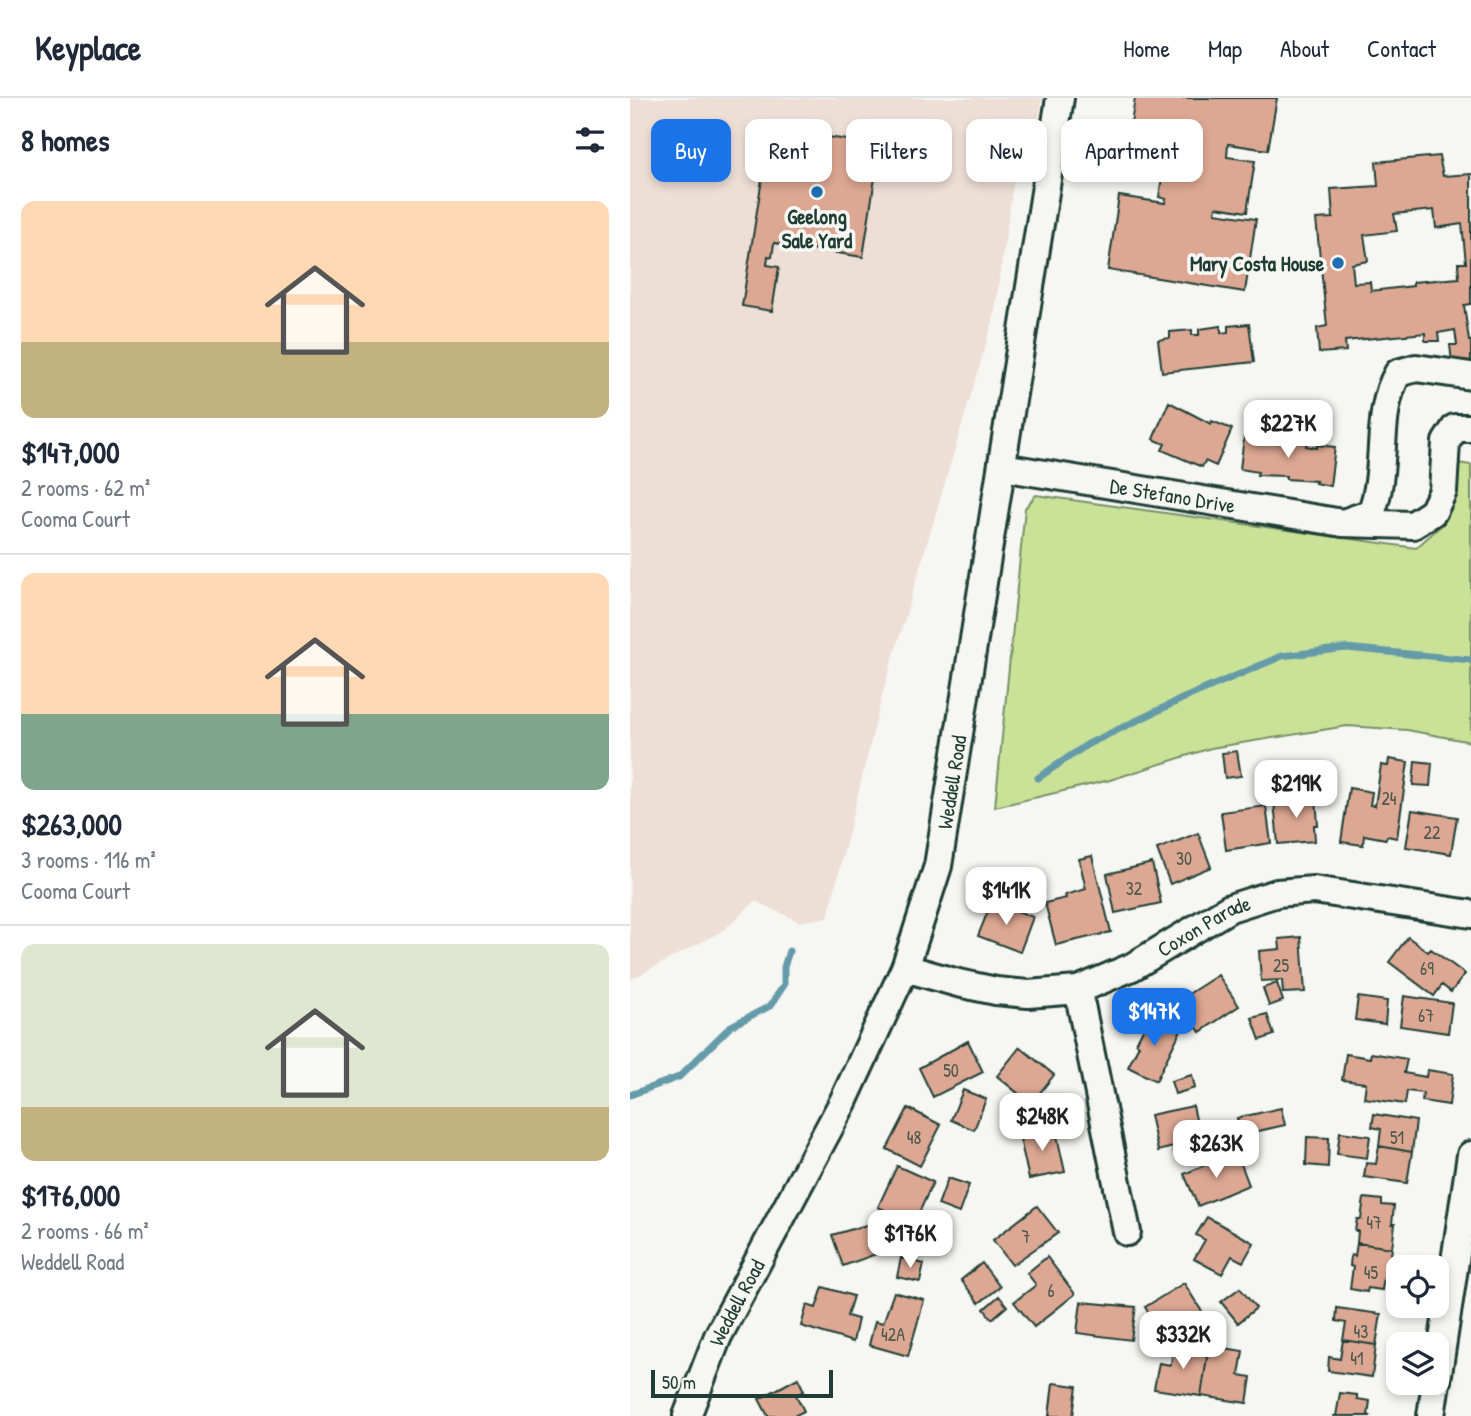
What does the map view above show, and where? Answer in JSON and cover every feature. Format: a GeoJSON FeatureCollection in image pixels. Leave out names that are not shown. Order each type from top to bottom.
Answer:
{"type":"FeatureCollection","features":[{"type":"Feature","properties":{"kind":"street","name":"Weddell Road"},"geometry":{"type":"LineString","coordinates":[[687,1416],[719,1336],[844,1101],[905,968],[938,866],[1060,98]]}},
{"type":"Feature","properties":{"kind":"street"},"geometry":{"type":"LineString","coordinates":[[1343,523],[1371,513],[1378,495],[1389,388],[1398,373],[1416,368],[1471,376]]}},
{"type":"Feature","properties":{"kind":"street","name":"De Stefano Drive"},"geometry":{"type":"LineString","coordinates":[[1002,467],[1343,523],[1413,524],[1433,512],[1443,491],[1446,442],[1455,428],[1471,428]]}},
{"type":"Feature","properties":{"kind":"street","name":"Coxon Parade"},"geometry":{"type":"LineString","coordinates":[[905,968],[958,983],[996,990],[1028,994],[1078,990],[1132,967],[1230,908],[1277,892],[1314,891],[1471,915]]}},
{"type":"Feature","properties":{"kind":"street"},"geometry":{"type":"LineString","coordinates":[[1078,990],[1127,1232]]}},
{"type":"Feature","properties":{"kind":"street"},"geometry":{"type":"LineString","coordinates":[[1444,1332],[1471,1155]]}},
{"type":"Feature","properties":{"kind":"street"},"geometry":{"type":"LineString","coordinates":[[1431,1416],[1435,1395]]}},
{"type":"Feature","properties":{"kind":"shaded area"},"geometry":{"type":"Polygon","coordinates":[[[630,98],[1042,98],[1039,119],[966,119],[966,182],[1014,182],[994,317],[883,692],[828,917],[800,922],[755,901],[724,930],[630,980],[630,98]]]}},
{"type":"Feature","properties":{"kind":"green space"},"geometry":{"type":"Polygon","coordinates":[[[1458,463],[1471,465],[1471,742],[1407,730],[1347,726],[1211,748],[1110,780],[995,807],[1025,508],[1036,495],[1416,548],[1444,523],[1458,463]]]}},
{"type":"Feature","properties":{"kind":"building"},"geometry":{"type":"Polygon","coordinates":[[[1135,98],[1277,98],[1268,150],[1228,144],[1227,157],[1255,161],[1247,212],[1216,207],[1215,213],[1256,219],[1245,292],[1108,270],[1119,196],[1165,203],[1166,199],[1159,197],[1161,182],[1203,182],[1203,119],[1132,119],[1135,98]]]}},
{"type":"Feature","properties":{"kind":"building","name":"Geelong Sale Yard"},"geometry":{"type":"Polygon","coordinates":[[[832,138],[846,140],[846,182],[874,182],[863,257],[774,243],[772,257],[768,256],[767,265],[779,267],[772,311],[742,306],[762,182],[832,182],[832,138]]]}},
{"type":"Feature","properties":{"kind":"building","name":"Mary Costa House"},"geometry":{"type":"Polygon","coordinates":[[[1439,156],[1443,176],[1471,174],[1471,304],[1464,305],[1471,341],[1471,369],[1453,371],[1450,345],[1457,345],[1455,330],[1438,333],[1439,341],[1425,341],[1425,333],[1345,341],[1346,351],[1319,353],[1317,328],[1327,326],[1316,219],[1333,218],[1331,189],[1378,186],[1376,162],[1439,156]],[[1434,210],[1394,214],[1397,231],[1364,235],[1368,261],[1352,264],[1354,283],[1370,282],[1371,291],[1413,286],[1413,282],[1459,278],[1458,263],[1466,263],[1462,224],[1436,228],[1434,210]]]}},
{"type":"Feature","properties":{"kind":"building"},"geometry":{"type":"Polygon","coordinates":[[[1249,324],[1254,362],[1162,372],[1158,340],[1170,338],[1170,332],[1192,330],[1192,335],[1199,335],[1199,329],[1221,326],[1221,333],[1228,332],[1228,326],[1249,324]]]}},
{"type":"Feature","properties":{"kind":"building"},"geometry":{"type":"Polygon","coordinates":[[[1169,402],[1211,424],[1212,421],[1232,429],[1216,466],[1205,461],[1202,467],[1162,450],[1165,444],[1153,439],[1169,402]]]}},
{"type":"Feature","properties":{"kind":"building"},"geometry":{"type":"Polygon","coordinates":[[[1244,437],[1307,443],[1306,446],[1317,448],[1317,445],[1335,447],[1330,486],[1315,483],[1316,481],[1286,479],[1286,476],[1257,475],[1258,472],[1240,469],[1244,437]]]}},
{"type":"Feature","properties":{"kind":"building"},"geometry":{"type":"Polygon","coordinates":[[[1237,751],[1241,776],[1225,778],[1222,753],[1237,751]]]}},
{"type":"Feature","properties":{"kind":"building"},"geometry":{"type":"Polygon","coordinates":[[[1389,759],[1408,762],[1397,838],[1364,835],[1363,845],[1341,842],[1349,788],[1372,792],[1370,805],[1375,806],[1381,765],[1388,766],[1389,759]]]}},
{"type":"Feature","properties":{"kind":"building"},"geometry":{"type":"Polygon","coordinates":[[[1415,761],[1432,763],[1430,786],[1413,785],[1415,761]]]}},
{"type":"Feature","properties":{"kind":"building"},"geometry":{"type":"Polygon","coordinates":[[[1316,797],[1318,825],[1314,825],[1315,841],[1278,844],[1274,801],[1316,797]]]}},
{"type":"Feature","properties":{"kind":"building"},"geometry":{"type":"Polygon","coordinates":[[[1266,806],[1271,843],[1226,850],[1221,812],[1266,806]]]}},
{"type":"Feature","properties":{"kind":"building"},"geometry":{"type":"Polygon","coordinates":[[[1412,810],[1457,817],[1451,854],[1406,847],[1412,810]]]}},
{"type":"Feature","properties":{"kind":"building"},"geometry":{"type":"Polygon","coordinates":[[[1198,833],[1211,867],[1170,884],[1157,849],[1198,833]]]}},
{"type":"Feature","properties":{"kind":"building"},"geometry":{"type":"Polygon","coordinates":[[[1092,856],[1111,932],[1056,945],[1045,903],[1086,889],[1079,859],[1092,856]]]}},
{"type":"Feature","properties":{"kind":"building"},"geometry":{"type":"Polygon","coordinates":[[[1152,863],[1161,903],[1115,913],[1107,874],[1152,863]]]}},
{"type":"Feature","properties":{"kind":"building"},"geometry":{"type":"Polygon","coordinates":[[[992,901],[1033,917],[1020,952],[978,936],[992,901]]]}},
{"type":"Feature","properties":{"kind":"building"},"geometry":{"type":"Polygon","coordinates":[[[1301,937],[1305,992],[1283,993],[1282,980],[1261,981],[1259,951],[1280,949],[1279,939],[1301,937]]]}},
{"type":"Feature","properties":{"kind":"building"},"geometry":{"type":"Polygon","coordinates":[[[1408,937],[1428,952],[1431,949],[1465,974],[1451,992],[1442,985],[1434,996],[1389,962],[1408,937]]]}},
{"type":"Feature","properties":{"kind":"building"},"geometry":{"type":"Polygon","coordinates":[[[1218,975],[1239,1006],[1200,1032],[1179,1000],[1218,975]]]}},
{"type":"Feature","properties":{"kind":"building"},"geometry":{"type":"Polygon","coordinates":[[[1277,983],[1283,1001],[1269,1006],[1263,988],[1277,983]]]}},
{"type":"Feature","properties":{"kind":"building"},"geometry":{"type":"Polygon","coordinates":[[[1404,996],[1452,1003],[1448,1033],[1400,1026],[1404,996]]]}},
{"type":"Feature","properties":{"kind":"building"},"geometry":{"type":"Polygon","coordinates":[[[1358,997],[1387,1001],[1385,1024],[1355,1020],[1358,997]]]}},
{"type":"Feature","properties":{"kind":"building"},"geometry":{"type":"Polygon","coordinates":[[[1267,1014],[1274,1035],[1260,1040],[1252,1018],[1267,1014]]]}},
{"type":"Feature","properties":{"kind":"building"},"geometry":{"type":"Polygon","coordinates":[[[1150,1016],[1181,1030],[1156,1081],[1128,1067],[1139,1045],[1136,1043],[1150,1016]]]}},
{"type":"Feature","properties":{"kind":"building"},"geometry":{"type":"Polygon","coordinates":[[[968,1041],[983,1072],[933,1097],[919,1068],[968,1041]]]}},
{"type":"Feature","properties":{"kind":"building"},"geometry":{"type":"Polygon","coordinates":[[[1020,1047],[1054,1075],[1031,1104],[997,1076],[1020,1047]]]}},
{"type":"Feature","properties":{"kind":"building"},"geometry":{"type":"Polygon","coordinates":[[[1371,1053],[1407,1059],[1404,1073],[1426,1077],[1427,1070],[1453,1074],[1449,1105],[1422,1101],[1423,1093],[1407,1091],[1405,1104],[1364,1098],[1366,1083],[1342,1080],[1346,1054],[1370,1058],[1371,1053]]]}},
{"type":"Feature","properties":{"kind":"building"},"geometry":{"type":"Polygon","coordinates":[[[1192,1075],[1195,1088],[1175,1094],[1171,1081],[1192,1075]]]}},
{"type":"Feature","properties":{"kind":"building"},"geometry":{"type":"Polygon","coordinates":[[[963,1090],[986,1099],[974,1130],[951,1120],[963,1090]]]}},
{"type":"Feature","properties":{"kind":"building"},"geometry":{"type":"Polygon","coordinates":[[[1193,1106],[1202,1146],[1174,1152],[1173,1147],[1158,1151],[1150,1115],[1193,1106]]]}},
{"type":"Feature","properties":{"kind":"building"},"geometry":{"type":"Polygon","coordinates":[[[908,1108],[941,1125],[920,1166],[887,1149],[908,1108]]]}},
{"type":"Feature","properties":{"kind":"building"},"geometry":{"type":"Polygon","coordinates":[[[1281,1108],[1285,1125],[1241,1135],[1237,1118],[1281,1108]]]}},
{"type":"Feature","properties":{"kind":"building"},"geometry":{"type":"Polygon","coordinates":[[[1374,1114],[1416,1121],[1412,1152],[1379,1146],[1381,1129],[1372,1127],[1374,1114]]]}},
{"type":"Feature","properties":{"kind":"building"},"geometry":{"type":"Polygon","coordinates":[[[1055,1127],[1065,1172],[1029,1179],[1019,1134],[1055,1127]]]}},
{"type":"Feature","properties":{"kind":"building"},"geometry":{"type":"Polygon","coordinates":[[[1340,1132],[1370,1136],[1367,1158],[1337,1154],[1340,1132]]]}},
{"type":"Feature","properties":{"kind":"building"},"geometry":{"type":"Polygon","coordinates":[[[1307,1137],[1329,1138],[1328,1167],[1306,1165],[1307,1137]]]}},
{"type":"Feature","properties":{"kind":"building"},"geometry":{"type":"Polygon","coordinates":[[[1379,1146],[1412,1152],[1407,1183],[1364,1177],[1366,1163],[1376,1164],[1379,1146]]]}},
{"type":"Feature","properties":{"kind":"building"},"geometry":{"type":"Polygon","coordinates":[[[1238,1156],[1249,1185],[1198,1206],[1184,1174],[1212,1162],[1214,1166],[1238,1156]]]}},
{"type":"Feature","properties":{"kind":"building"},"geometry":{"type":"Polygon","coordinates":[[[897,1166],[933,1182],[914,1224],[878,1207],[897,1166]]]}},
{"type":"Feature","properties":{"kind":"building"},"geometry":{"type":"Polygon","coordinates":[[[948,1178],[969,1185],[959,1213],[938,1205],[948,1178]]]}},
{"type":"Feature","properties":{"kind":"building"},"geometry":{"type":"Polygon","coordinates":[[[1364,1198],[1382,1200],[1382,1205],[1394,1206],[1392,1248],[1357,1243],[1358,1231],[1355,1231],[1357,1219],[1361,1219],[1364,1198]]]}},
{"type":"Feature","properties":{"kind":"building"},"geometry":{"type":"Polygon","coordinates":[[[1037,1206],[1058,1233],[1012,1265],[993,1240],[1037,1206]]]}},
{"type":"Feature","properties":{"kind":"building"},"geometry":{"type":"Polygon","coordinates":[[[1207,1217],[1254,1243],[1243,1262],[1232,1256],[1222,1274],[1194,1259],[1205,1240],[1196,1235],[1207,1217]]]}},
{"type":"Feature","properties":{"kind":"building"},"geometry":{"type":"Polygon","coordinates":[[[884,1220],[893,1248],[843,1266],[832,1235],[884,1220]]]}},
{"type":"Feature","properties":{"kind":"building"},"geometry":{"type":"Polygon","coordinates":[[[1357,1243],[1392,1248],[1391,1255],[1386,1255],[1386,1277],[1382,1290],[1368,1288],[1367,1292],[1350,1289],[1353,1267],[1350,1266],[1351,1255],[1355,1256],[1357,1243]]]}},
{"type":"Feature","properties":{"kind":"building"},"geometry":{"type":"Polygon","coordinates":[[[1047,1257],[1075,1294],[1034,1327],[1014,1302],[1036,1285],[1027,1273],[1047,1257]]]}},
{"type":"Feature","properties":{"kind":"building"},"geometry":{"type":"Polygon","coordinates":[[[901,1258],[924,1264],[920,1282],[897,1277],[901,1258]]]}},
{"type":"Feature","properties":{"kind":"building"},"geometry":{"type":"Polygon","coordinates":[[[982,1263],[1000,1287],[979,1303],[961,1280],[982,1263]]]}},
{"type":"Feature","properties":{"kind":"building"},"geometry":{"type":"Polygon","coordinates":[[[1184,1283],[1204,1315],[1164,1338],[1145,1307],[1184,1283]]]}},
{"type":"Feature","properties":{"kind":"building"},"geometry":{"type":"Polygon","coordinates":[[[823,1287],[853,1296],[847,1316],[858,1319],[853,1342],[801,1326],[807,1305],[816,1308],[823,1287]]]}},
{"type":"Feature","properties":{"kind":"building"},"geometry":{"type":"Polygon","coordinates":[[[1240,1288],[1256,1308],[1238,1323],[1221,1302],[1240,1288]]]}},
{"type":"Feature","properties":{"kind":"building"},"geometry":{"type":"Polygon","coordinates":[[[894,1292],[924,1300],[908,1356],[869,1345],[875,1321],[883,1323],[894,1292]]]}},
{"type":"Feature","properties":{"kind":"building"},"geometry":{"type":"Polygon","coordinates":[[[999,1296],[1007,1306],[992,1319],[984,1309],[999,1296]]]}},
{"type":"Feature","properties":{"kind":"building"},"geometry":{"type":"Polygon","coordinates":[[[1081,1302],[1136,1307],[1131,1340],[1077,1333],[1081,1302]]]}},
{"type":"Feature","properties":{"kind":"building"},"geometry":{"type":"Polygon","coordinates":[[[1337,1308],[1381,1314],[1376,1345],[1343,1340],[1346,1323],[1336,1321],[1337,1308]]]}},
{"type":"Feature","properties":{"kind":"building"},"geometry":{"type":"Polygon","coordinates":[[[1343,1340],[1376,1345],[1372,1377],[1328,1371],[1329,1357],[1340,1359],[1343,1340]]]}},
{"type":"Feature","properties":{"kind":"building"},"geometry":{"type":"Polygon","coordinates":[[[1174,1341],[1193,1344],[1192,1348],[1208,1351],[1201,1396],[1154,1389],[1159,1363],[1171,1365],[1174,1341]]]}},
{"type":"Feature","properties":{"kind":"building"},"geometry":{"type":"Polygon","coordinates":[[[1224,1348],[1243,1351],[1239,1375],[1251,1377],[1247,1403],[1201,1396],[1208,1351],[1223,1353],[1224,1348]]]}},
{"type":"Feature","properties":{"kind":"building"},"geometry":{"type":"Polygon","coordinates":[[[798,1378],[804,1391],[796,1395],[804,1411],[794,1416],[768,1416],[759,1399],[798,1378]]]}},
{"type":"Feature","properties":{"kind":"building"},"geometry":{"type":"Polygon","coordinates":[[[1053,1383],[1077,1386],[1073,1416],[1049,1416],[1053,1383]]]}},
{"type":"Feature","properties":{"kind":"building"},"geometry":{"type":"Polygon","coordinates":[[[1340,1393],[1357,1395],[1357,1399],[1370,1401],[1368,1415],[1371,1416],[1336,1416],[1340,1393]]]}},
{"type":"Feature","properties":{"kind":"waterway"},"geometry":{"type":"LineString","coordinates":[[1038,778],[1088,744],[1184,698],[1282,656],[1346,648],[1471,660]]}},
{"type":"Feature","properties":{"kind":"waterway"},"geometry":{"type":"LineString","coordinates":[[630,1095],[679,1077],[731,1026],[770,1006],[784,985],[784,967],[789,951]]}},
{"type":"Feature","properties":{"kind":"place","name":"Geelong Sale Yard"},"geometry":{"type":"Point","coordinates":[817,192]}},
{"type":"Feature","properties":{"kind":"place","name":"Mary Costa House"},"geometry":{"type":"Point","coordinates":[1338,263]}}]}
